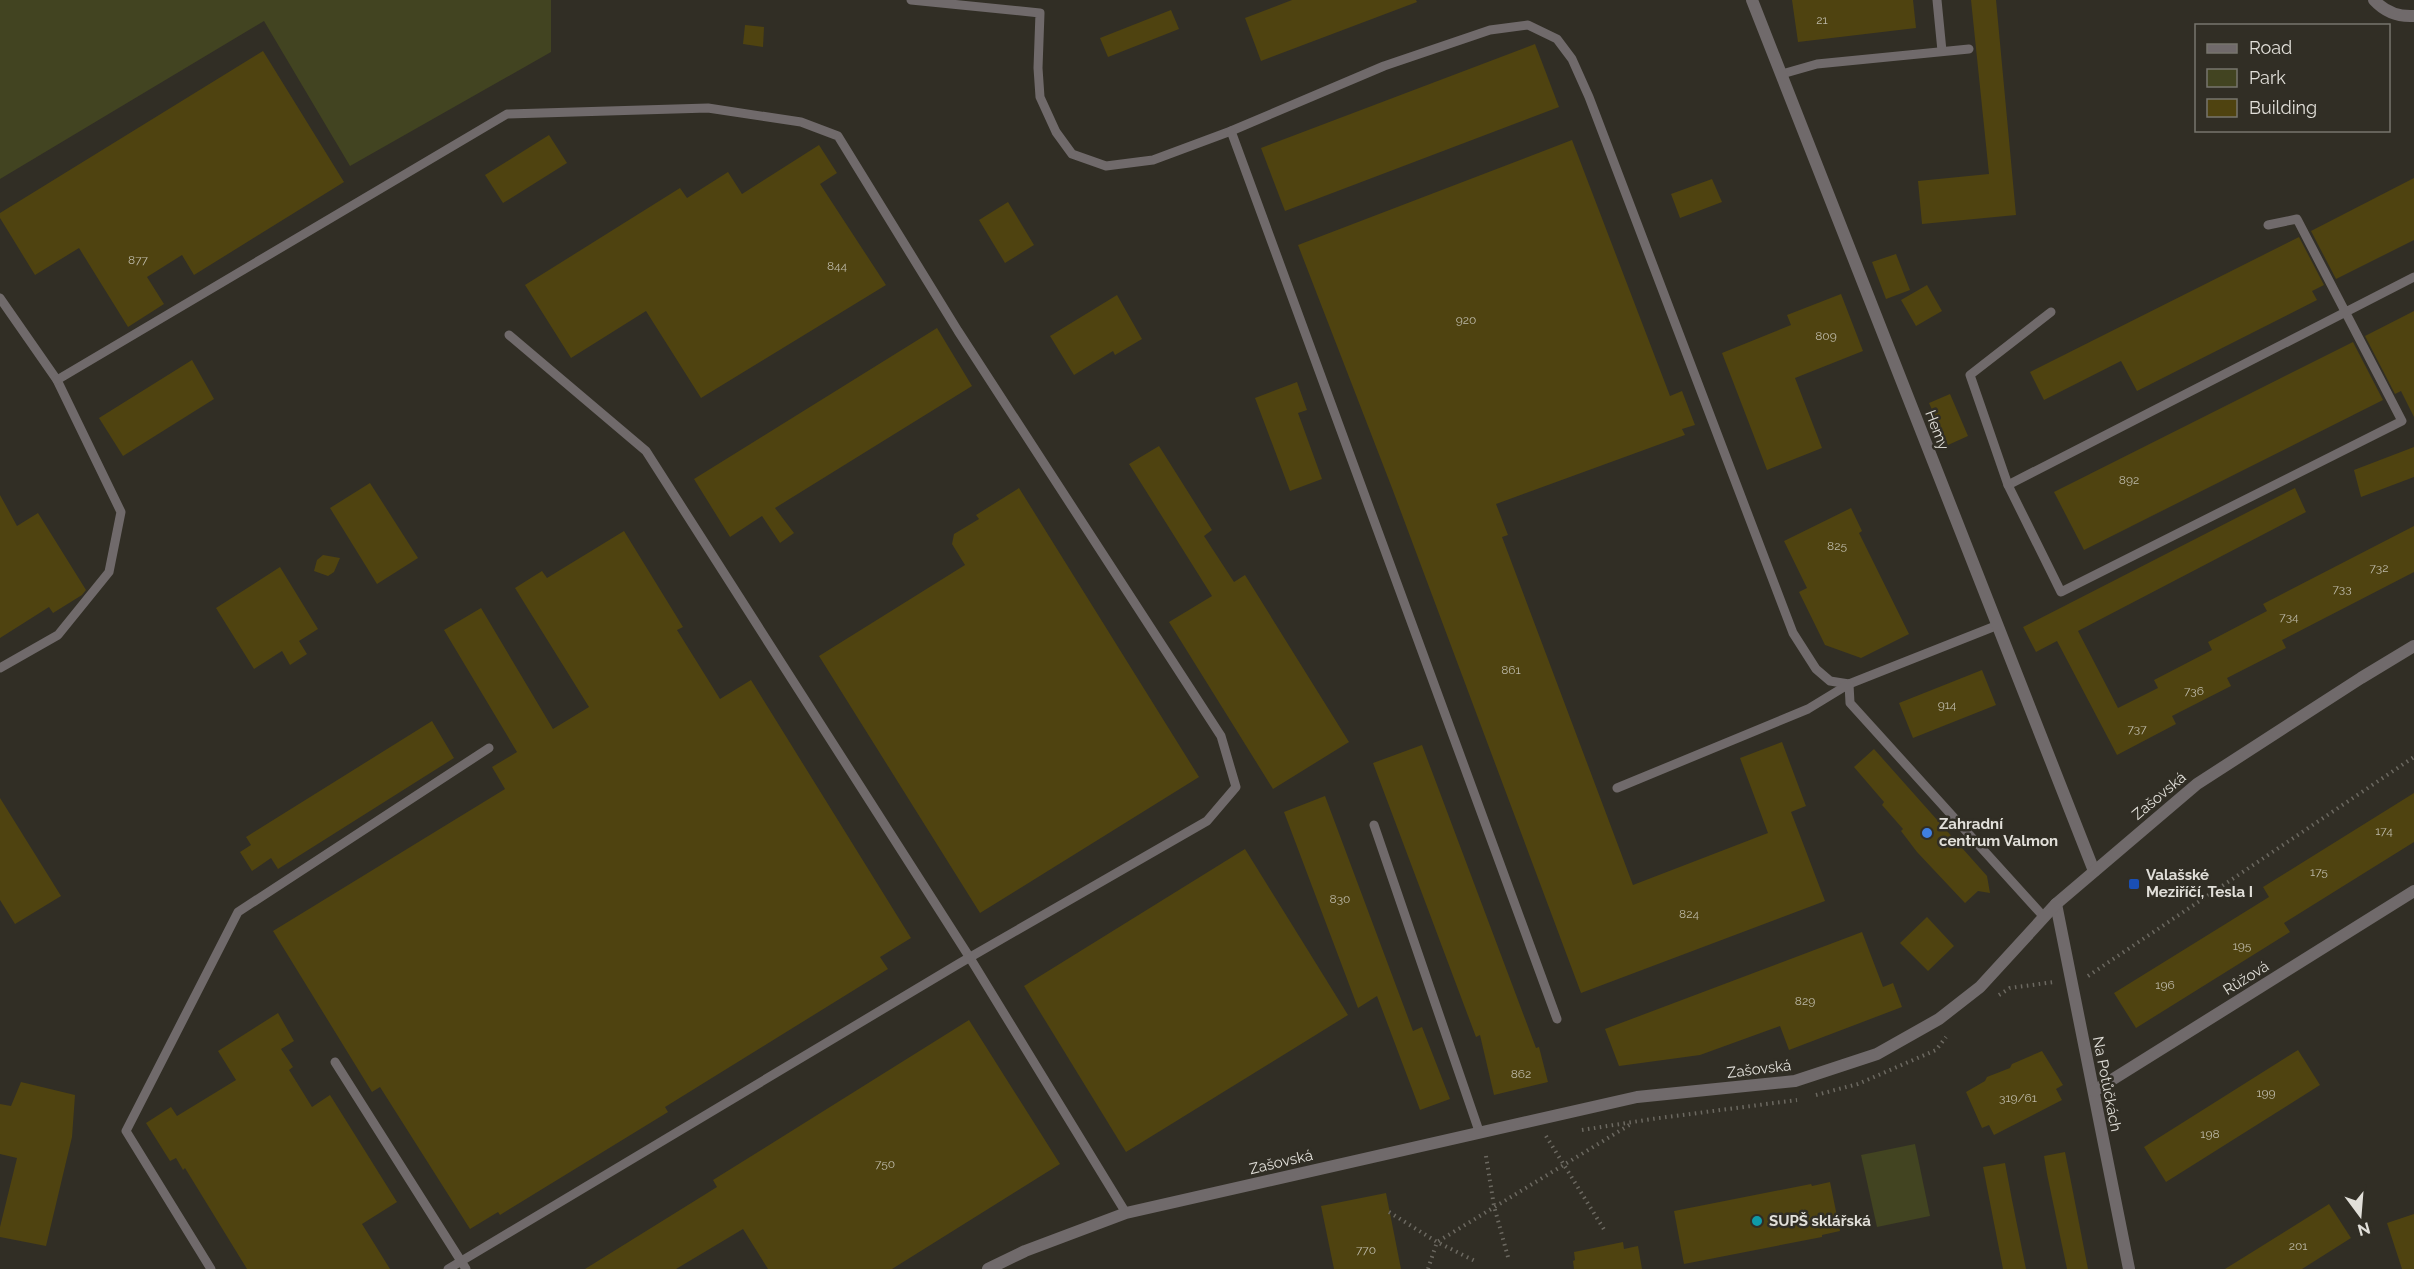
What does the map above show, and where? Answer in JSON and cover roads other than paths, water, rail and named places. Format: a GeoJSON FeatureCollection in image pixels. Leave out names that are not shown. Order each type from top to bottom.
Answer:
{"type":"FeatureCollection","features":[{"type":"Feature","properties":{"kind":"street","name":"Hemy"},"geometry":{"type":"LineString","coordinates":[[1752,0],[2094,871]]}},
{"type":"Feature","properties":{"kind":"street"},"geometry":{"type":"LineString","coordinates":[[2374,0],[2384,10],[2398,16],[2414,16]]}},
{"type":"Feature","properties":{"kind":"street","name":"Zašovská"},"geometry":{"type":"LineString","coordinates":[[988,1269],[1025,1251],[1126,1213],[1479,1131],[1637,1097],[1795,1081],[1877,1054],[1939,1019],[1980,987],[2056,904],[2197,784],[2414,646]]}},
{"type":"Feature","properties":{"kind":"street","name":"Růžová"},"geometry":{"type":"LineString","coordinates":[[2094,1091],[2414,891]]}},
{"type":"Feature","properties":{"kind":"street","name":"Na Potůčkách"},"geometry":{"type":"LineString","coordinates":[[2056,904],[2129,1269]]}},
{"type":"Feature","properties":{"kind":"lane"},"geometry":{"type":"LineString","coordinates":[[910,0],[1040,13],[1038,68],[1040,97],[1056,132],[1072,154],[1106,166],[1153,160],[1231,131],[1384,66],[1490,30],[1528,25],[1557,39],[1572,59],[1589,97],[1793,633],[1816,669],[1830,681],[1849,684]]}},
{"type":"Feature","properties":{"kind":"lane"},"geometry":{"type":"LineString","coordinates":[[1937,0],[1942,51]]}},
{"type":"Feature","properties":{"kind":"lane"},"geometry":{"type":"LineString","coordinates":[[1782,74],[1817,64],[1969,49]]}},
{"type":"Feature","properties":{"kind":"lane"},"geometry":{"type":"LineString","coordinates":[[57,380],[507,114],[708,108],[801,122],[838,136],[958,331],[1221,736],[1236,787],[1207,821],[970,958],[464,1265],[448,1269]]}},
{"type":"Feature","properties":{"kind":"lane"},"geometry":{"type":"LineString","coordinates":[[1231,131],[1557,1018]]}},
{"type":"Feature","properties":{"kind":"lane"},"geometry":{"type":"LineString","coordinates":[[2051,312],[1970,375],[2008,485],[2061,592],[2402,421],[2297,219],[2268,225]]}},
{"type":"Feature","properties":{"kind":"lane"},"geometry":{"type":"LineString","coordinates":[[2008,485],[2414,278]]}},
{"type":"Feature","properties":{"kind":"lane"},"geometry":{"type":"LineString","coordinates":[[0,298],[57,380],[121,512],[109,572],[58,635],[0,668]]}},
{"type":"Feature","properties":{"kind":"lane"},"geometry":{"type":"LineString","coordinates":[[509,335],[646,451],[970,958],[1126,1213]]}},
{"type":"Feature","properties":{"kind":"lane"},"geometry":{"type":"LineString","coordinates":[[1617,788],[1808,709],[1849,684],[1998,626]]}},
{"type":"Feature","properties":{"kind":"lane"},"geometry":{"type":"LineString","coordinates":[[1849,684],[1850,703],[2044,917]]}},
{"type":"Feature","properties":{"kind":"lane"},"geometry":{"type":"LineString","coordinates":[[211,1269],[126,1131],[238,912],[489,748]]}},
{"type":"Feature","properties":{"kind":"lane"},"geometry":{"type":"LineString","coordinates":[[1374,825],[1479,1131]]}},
{"type":"Feature","properties":{"kind":"lane"},"geometry":{"type":"LineString","coordinates":[[335,1062],[464,1265]]}},
{"type":"Feature","properties":{"kind":"place","name":"Zahradní centrum Valmon"},"geometry":{"type":"Point","coordinates":[1927,833]}},
{"type":"Feature","properties":{"kind":"place","name":"Valašské Meziříčí, Tesla I"},"geometry":{"type":"Point","coordinates":[2134,884]}},
{"type":"Feature","properties":{"kind":"place","name":"SUPŠ sklářská"},"geometry":{"type":"Point","coordinates":[1757,1221]}}]}
